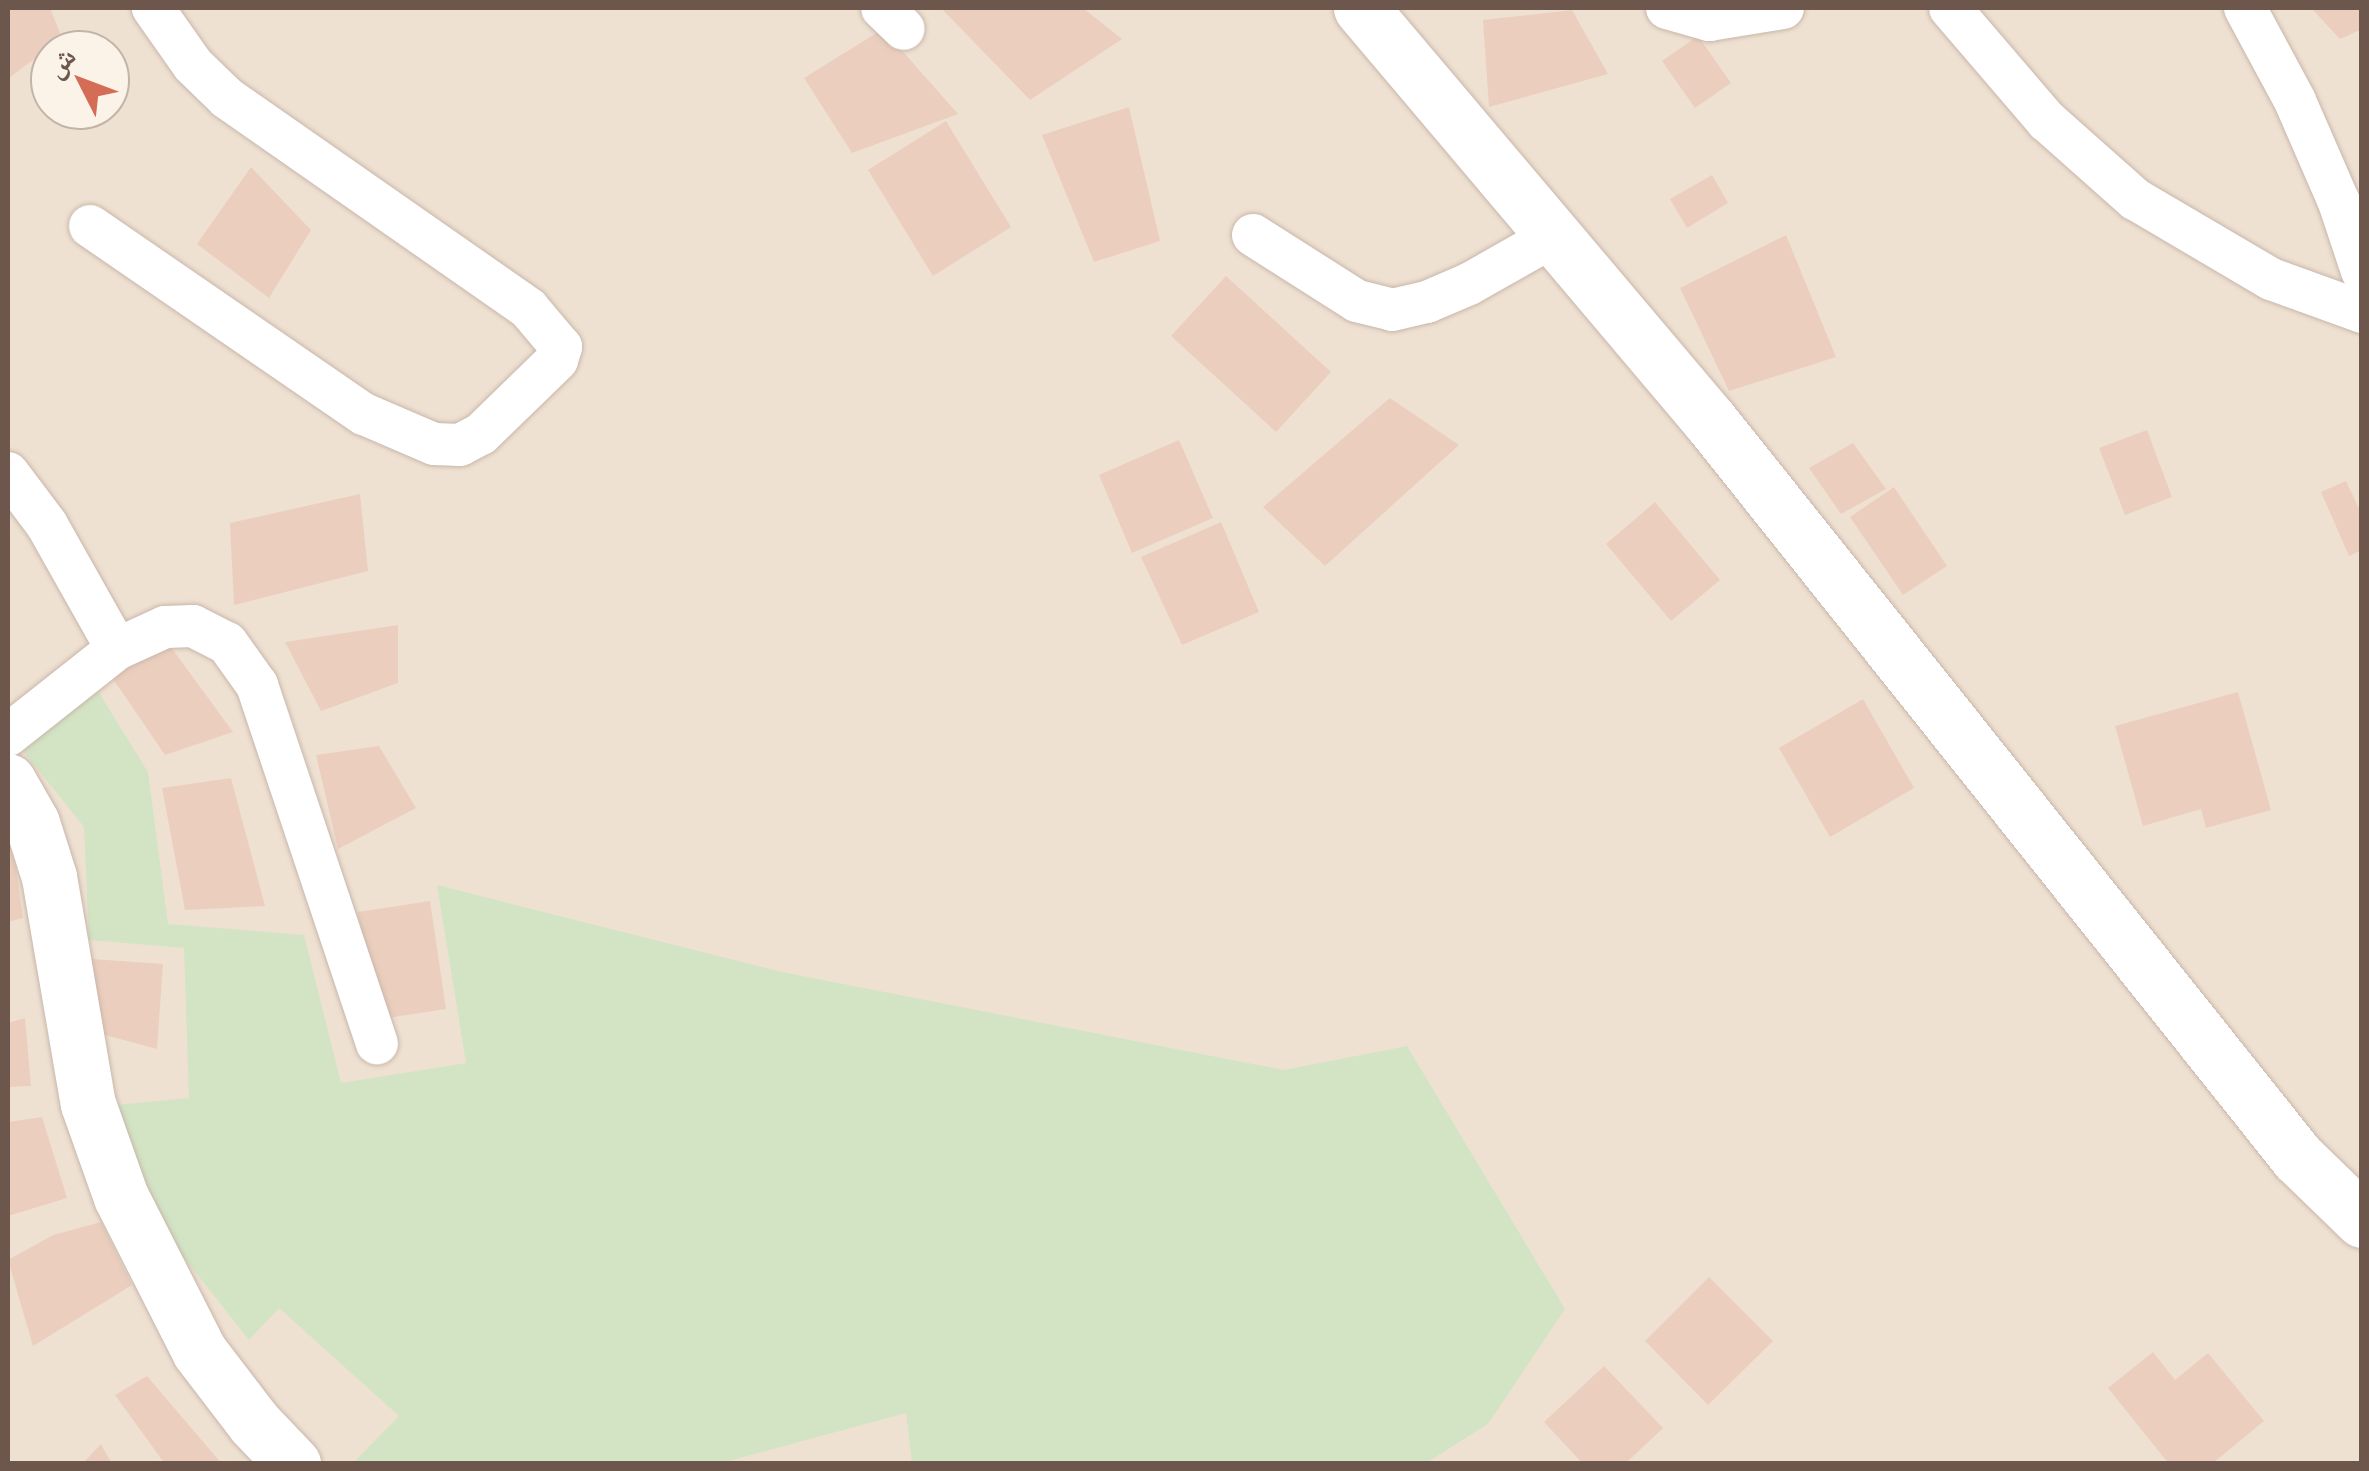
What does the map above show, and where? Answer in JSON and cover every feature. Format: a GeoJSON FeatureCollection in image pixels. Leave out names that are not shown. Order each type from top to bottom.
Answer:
{"type":"FeatureCollection","features":[{"type":"Feature","properties":{"kind":"street"},"geometry":{"type":"LineString","coordinates":[[90,226],[364,414],[434,444],[460,445],[481,434],[557,360],[561,347],[528,308],[228,98],[193,64],[153,8]]}},
{"type":"Feature","properties":{"kind":"street"},"geometry":{"type":"LineString","coordinates":[[1361,8],[1710,422],[2298,1158],[2362,1220]]}},
{"type":"Feature","properties":{"kind":"street"},"geometry":{"type":"LineString","coordinates":[[1667,8],[1709,20],[1783,8]]}},
{"type":"Feature","properties":{"kind":"street"},"geometry":{"type":"LineString","coordinates":[[1950,8],[2047,121],[2136,199],[2271,279],[2362,312]]}},
{"type":"Feature","properties":{"kind":"street"},"geometry":{"type":"LineString","coordinates":[[2245,8],[2295,101],[2339,202],[2362,271]]}},
{"type":"Feature","properties":{"kind":"street"},"geometry":{"type":"LineString","coordinates":[[1252,235],[1357,301],[1392,310],[1427,302],[1470,284],[1552,237]]}},
{"type":"Feature","properties":{"kind":"street"},"geometry":{"type":"LineString","coordinates":[[8,473],[47,525],[117,649]]}},
{"type":"Feature","properties":{"kind":"street"},"geometry":{"type":"LineString","coordinates":[[8,735],[117,649],[165,627],[193,626],[228,643],[246,664],[263,704],[377,1043]]}},
{"type":"Feature","properties":{"kind":"street"},"geometry":{"type":"LineString","coordinates":[[8,781],[32,823],[49,877],[88,1104],[122,1197],[199,1352],[254,1423],[293,1464]]}},
{"type":"Feature","properties":{"kind":"shaded area"},"geometry":{"type":"Polygon","coordinates":[[[8,8],[2361,8],[2361,1463],[8,1463],[8,8]]]}},
{"type":"Feature","properties":{"kind":"green space"},"geometry":{"type":"Polygon","coordinates":[[[98,691],[148,772],[168,924],[304,935],[341,1083],[466,1063],[437,885],[782,972],[1284,1070],[1407,1046],[1565,1309],[1488,1424],[1426,1463],[912,1463],[906,1413],[721,1463],[359,1463],[355,1461],[399,1416],[279,1308],[249,1340],[159,1226],[106,1106],[189,1098],[184,948],[89,940],[84,827],[20,747],[98,691]]]}},
{"type":"Feature","properties":{"kind":"building"},"geometry":{"type":"Polygon","coordinates":[[[8,8],[50,8],[59,30],[30,30],[30,62],[9,78],[8,8]]]}},
{"type":"Feature","properties":{"kind":"building"},"geometry":{"type":"Polygon","coordinates":[[[941,8],[1083,8],[1122,39],[1030,100],[941,8]]]}},
{"type":"Feature","properties":{"kind":"building"},"geometry":{"type":"Polygon","coordinates":[[[2311,8],[2362,8],[2362,29],[2340,39],[2311,8]]]}},
{"type":"Feature","properties":{"kind":"building"},"geometry":{"type":"Polygon","coordinates":[[[1572,10],[1608,74],[1489,107],[1483,20],[1572,10]]]}},
{"type":"Feature","properties":{"kind":"building"},"geometry":{"type":"Polygon","coordinates":[[[883,29],[958,114],[852,153],[804,78],[883,29]]]}},
{"type":"Feature","properties":{"kind":"building"},"geometry":{"type":"Polygon","coordinates":[[[1698,36],[1731,83],[1695,108],[1662,61],[1698,36]]]}},
{"type":"Feature","properties":{"kind":"building"},"geometry":{"type":"Polygon","coordinates":[[[1129,107],[1160,241],[1094,262],[1042,135],[1129,107]]]}},
{"type":"Feature","properties":{"kind":"building"},"geometry":{"type":"Polygon","coordinates":[[[946,121],[1011,227],[933,276],[868,170],[946,121]]]}},
{"type":"Feature","properties":{"kind":"building"},"geometry":{"type":"Polygon","coordinates":[[[251,167],[311,230],[269,298],[197,244],[251,167]]]}},
{"type":"Feature","properties":{"kind":"building"},"geometry":{"type":"Polygon","coordinates":[[[1712,175],[1728,203],[1687,228],[1670,199],[1712,175]]]}},
{"type":"Feature","properties":{"kind":"building"},"geometry":{"type":"Polygon","coordinates":[[[1786,235],[1836,357],[1729,391],[1680,288],[1786,235]]]}},
{"type":"Feature","properties":{"kind":"building"},"geometry":{"type":"Polygon","coordinates":[[[1226,276],[1331,372],[1276,432],[1171,336],[1226,276]]]}},
{"type":"Feature","properties":{"kind":"building"},"geometry":{"type":"Polygon","coordinates":[[[1390,398],[1459,445],[1325,566],[1263,507],[1390,398]]]}},
{"type":"Feature","properties":{"kind":"building"},"geometry":{"type":"Polygon","coordinates":[[[2147,430],[2172,497],[2125,515],[2099,448],[2147,430]]]}},
{"type":"Feature","properties":{"kind":"building"},"geometry":{"type":"Polygon","coordinates":[[[1179,440],[1213,518],[1132,553],[1099,475],[1179,440]]]}},
{"type":"Feature","properties":{"kind":"building"},"geometry":{"type":"Polygon","coordinates":[[[1853,443],[1886,489],[1841,514],[1809,468],[1853,443]]]}},
{"type":"Feature","properties":{"kind":"building"},"geometry":{"type":"Polygon","coordinates":[[[2346,481],[2362,515],[2362,550],[2349,556],[2321,492],[2346,481]]]}},
{"type":"Feature","properties":{"kind":"building"},"geometry":{"type":"Polygon","coordinates":[[[1894,487],[1947,566],[1903,595],[1850,517],[1894,487]]]}},
{"type":"Feature","properties":{"kind":"building"},"geometry":{"type":"Polygon","coordinates":[[[360,494],[368,571],[234,605],[230,523],[360,494]]]}},
{"type":"Feature","properties":{"kind":"building"},"geometry":{"type":"Polygon","coordinates":[[[1655,502],[1720,580],[1671,621],[1606,544],[1655,502]]]}},
{"type":"Feature","properties":{"kind":"building"},"geometry":{"type":"Polygon","coordinates":[[[1221,522],[1259,612],[1182,645],[1141,557],[1221,522]]]}},
{"type":"Feature","properties":{"kind":"building"},"geometry":{"type":"Polygon","coordinates":[[[398,625],[398,683],[321,711],[285,642],[398,625]]]}},
{"type":"Feature","properties":{"kind":"building"},"geometry":{"type":"Polygon","coordinates":[[[165,639],[233,732],[165,755],[109,673],[165,639]]]}},
{"type":"Feature","properties":{"kind":"building"},"geometry":{"type":"Polygon","coordinates":[[[2238,692],[2271,810],[2206,828],[2201,809],[2143,826],[2115,726],[2238,692]]]}},
{"type":"Feature","properties":{"kind":"building"},"geometry":{"type":"Polygon","coordinates":[[[1863,699],[1914,788],[1830,837],[1779,748],[1863,699]]]}},
{"type":"Feature","properties":{"kind":"building"},"geometry":{"type":"Polygon","coordinates":[[[379,746],[416,808],[338,849],[316,755],[379,746]]]}},
{"type":"Feature","properties":{"kind":"building"},"geometry":{"type":"Polygon","coordinates":[[[231,778],[265,906],[185,910],[162,788],[231,778]]]}},
{"type":"Feature","properties":{"kind":"building"},"geometry":{"type":"Polygon","coordinates":[[[11,835],[23,918],[8,922],[8,836],[11,835]]]}},
{"type":"Feature","properties":{"kind":"building"},"geometry":{"type":"Polygon","coordinates":[[[430,901],[446,1009],[374,1020],[358,912],[430,901]]]}},
{"type":"Feature","properties":{"kind":"building"},"geometry":{"type":"Polygon","coordinates":[[[78,958],[163,964],[157,1049],[79,1028],[78,958]]]}},
{"type":"Feature","properties":{"kind":"building"},"geometry":{"type":"Polygon","coordinates":[[[25,1018],[31,1086],[8,1087],[8,1023],[25,1018]]]}},
{"type":"Feature","properties":{"kind":"building"},"geometry":{"type":"Polygon","coordinates":[[[42,1117],[67,1198],[8,1216],[8,1122],[42,1117]]]}},
{"type":"Feature","properties":{"kind":"building"},"geometry":{"type":"Polygon","coordinates":[[[101,1222],[132,1285],[33,1346],[8,1260],[53,1235],[101,1222]]]}},
{"type":"Feature","properties":{"kind":"building"},"geometry":{"type":"Polygon","coordinates":[[[1709,1277],[1773,1341],[1708,1405],[1645,1341],[1709,1277]]]}},
{"type":"Feature","properties":{"kind":"building"},"geometry":{"type":"Polygon","coordinates":[[[2153,1352],[2175,1380],[2208,1353],[2264,1421],[2212,1464],[2169,1464],[2108,1388],[2153,1352]]]}},
{"type":"Feature","properties":{"kind":"building"},"geometry":{"type":"Polygon","coordinates":[[[1604,1366],[1663,1428],[1625,1464],[1583,1464],[1544,1422],[1604,1366]]]}},
{"type":"Feature","properties":{"kind":"building"},"geometry":{"type":"Polygon","coordinates":[[[147,1376],[222,1464],[165,1464],[115,1395],[147,1376]]]}},
{"type":"Feature","properties":{"kind":"building"},"geometry":{"type":"Polygon","coordinates":[[[101,1444],[112,1464],[82,1464],[101,1444]]]}}]}
